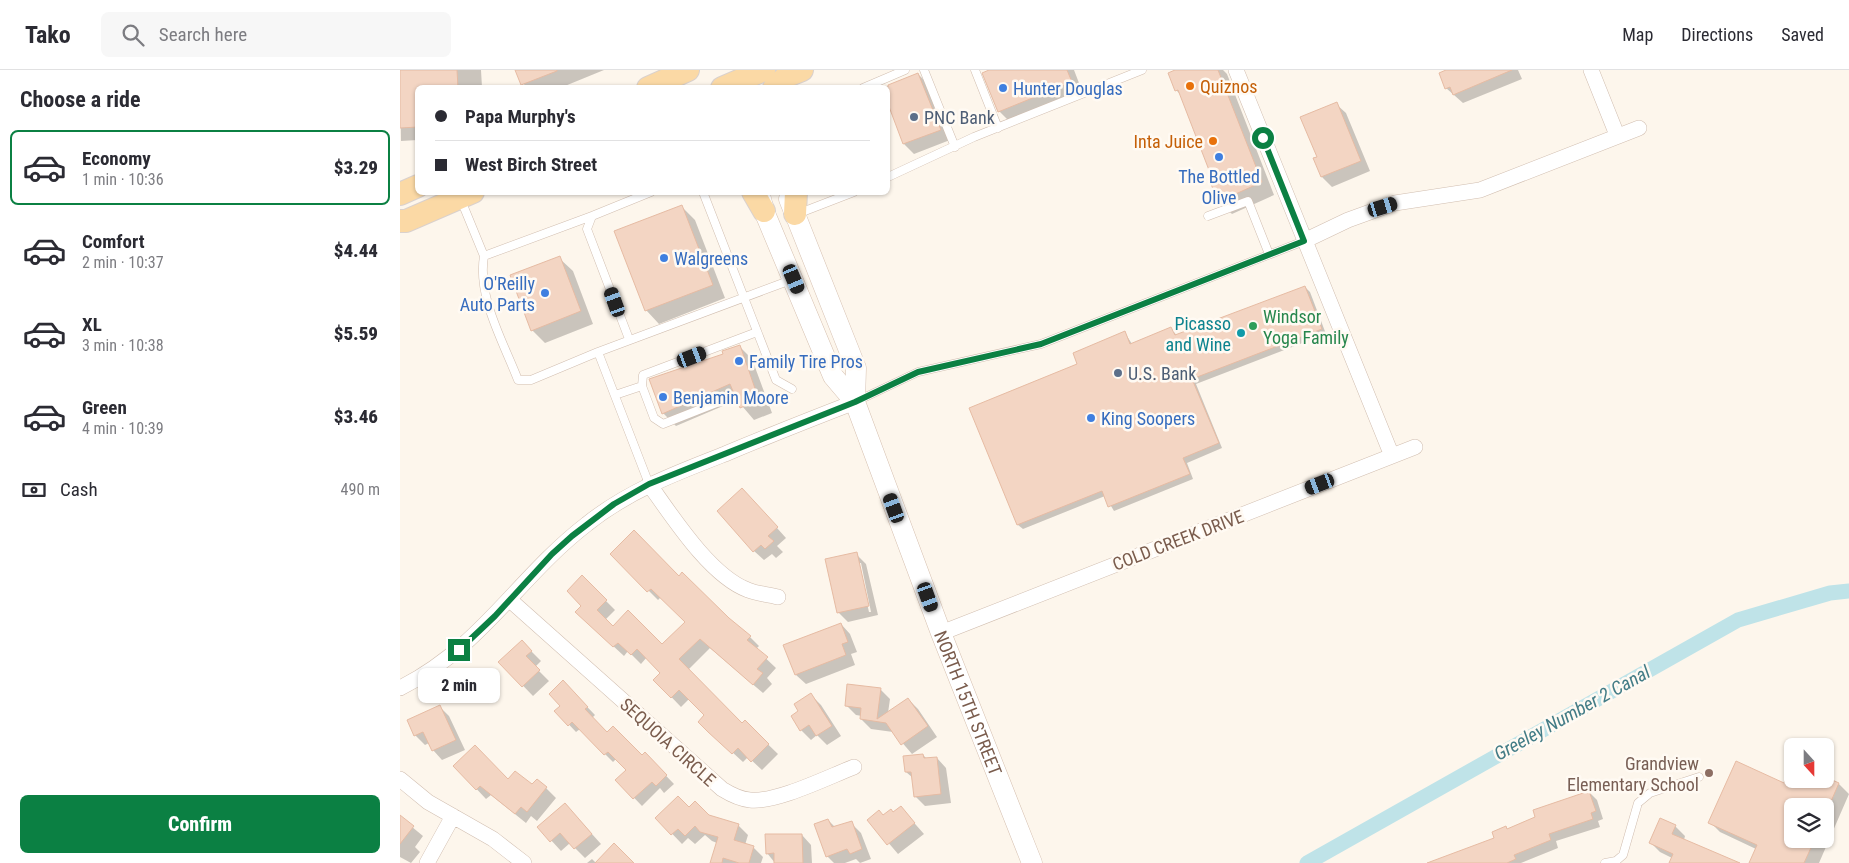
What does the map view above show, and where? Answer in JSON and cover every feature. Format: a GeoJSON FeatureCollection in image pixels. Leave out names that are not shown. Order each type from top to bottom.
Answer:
{"type":"FeatureCollection","features":[{"type":"Feature","properties":{"kind":"main road"},"geometry":{"type":"LineString","coordinates":[[655,85],[688,70]]}},
{"type":"Feature","properties":{"kind":"main road"},"geometry":{"type":"LineString","coordinates":[[727,82],[764,70]]}},
{"type":"Feature","properties":{"kind":"main road"},"geometry":{"type":"LineString","coordinates":[[777,85],[787,76],[802,70]]}},
{"type":"Feature","properties":{"kind":"main road"},"geometry":{"type":"LineString","coordinates":[[400,194],[415,187]]}},
{"type":"Feature","properties":{"kind":"main road"},"geometry":{"type":"LineString","coordinates":[[400,221],[406,221],[467,195]]}},
{"type":"Feature","properties":{"kind":"street"},"geometry":{"type":"LineString","coordinates":[[1236,70],[1392,456]]}},
{"type":"Feature","properties":{"kind":"street"},"geometry":{"type":"LineString","coordinates":[[1591,70],[1617,135]]}},
{"type":"Feature","properties":{"kind":"street"},"geometry":{"type":"LineString","coordinates":[[1304,241],[1348,220],[1395,203],[1480,190],[1639,128]]}},
{"type":"Feature","properties":{"kind":"street","name":"NORTH 15TH STREET"},"geometry":{"type":"LineString","coordinates":[[759,199],[833,376],[855,402],[941,633],[1032,863]]}},
{"type":"Feature","properties":{"kind":"street","name":"NORTH 15TH STREET"},"geometry":{"type":"LineString","coordinates":[[795,203],[856,368],[855,402]]}},
{"type":"Feature","properties":{"kind":"street"},"geometry":{"type":"LineString","coordinates":[[400,688],[459,650],[510,600],[552,554],[587,523],[614,504],[649,484],[855,402]]}},
{"type":"Feature","properties":{"kind":"street","name":"COLD CREEK DRIVE"},"geometry":{"type":"LineString","coordinates":[[941,633],[1415,446]]}},
{"type":"Feature","properties":{"kind":"street"},"geometry":{"type":"LineString","coordinates":[[649,484],[695,547],[718,569],[748,590],[778,596]]}},
{"type":"Feature","properties":{"kind":"street","name":"SEQUOIA CIRCLE"},"geometry":{"type":"LineString","coordinates":[[510,600],[731,795],[750,800],[771,799],[854,767]]}},
{"type":"Feature","properties":{"kind":"street"},"geometry":{"type":"LineString","coordinates":[[400,779],[412,791],[493,839],[524,863]]}},
{"type":"Feature","properties":{"kind":"street"},"geometry":{"type":"LineString","coordinates":[[427,863],[453,816]]}},
{"type":"Feature","properties":{"kind":"lane"},"geometry":{"type":"LineString","coordinates":[[870,85],[905,70]]}},
{"type":"Feature","properties":{"kind":"lane"},"geometry":{"type":"LineString","coordinates":[[924,70],[955,147]]}},
{"type":"Feature","properties":{"kind":"lane"},"geometry":{"type":"LineString","coordinates":[[975,70],[998,128]]}},
{"type":"Feature","properties":{"kind":"lane"},"geometry":{"type":"LineString","coordinates":[[890,176],[998,128],[1142,70]]}},
{"type":"Feature","properties":{"kind":"lane"},"geometry":{"type":"LineString","coordinates":[[467,195],[484,256],[481,273],[486,296],[518,380],[530,380],[629,340],[794,279]]}},
{"type":"Feature","properties":{"kind":"lane"},"geometry":{"type":"LineString","coordinates":[[484,256],[644,195]]}},
{"type":"Feature","properties":{"kind":"lane"},"geometry":{"type":"LineString","coordinates":[[703,195],[776,380],[792,389]]}},
{"type":"Feature","properties":{"kind":"lane"},"geometry":{"type":"LineString","coordinates":[[795,203],[838,195]]}},
{"type":"Feature","properties":{"kind":"lane"},"geometry":{"type":"LineString","coordinates":[[1208,216],[1248,201],[1269,254]]}},
{"type":"Feature","properties":{"kind":"lane"},"geometry":{"type":"LineString","coordinates":[[592,216],[587,229],[629,340]]}},
{"type":"Feature","properties":{"kind":"lane"},"geometry":{"type":"LineString","coordinates":[[855,402],[918,372],[1041,344],[1304,241]]}},
{"type":"Feature","properties":{"kind":"lane"},"geometry":{"type":"LineString","coordinates":[[724,400],[664,424],[654,418],[642,386],[643,375],[757,332]]}},
{"type":"Feature","properties":{"kind":"lane"},"geometry":{"type":"LineString","coordinates":[[598,352],[649,484]]}},
{"type":"Feature","properties":{"kind":"lane"},"geometry":{"type":"LineString","coordinates":[[615,395],[642,386]]}},
{"type":"Feature","properties":{"kind":"lane"},"geometry":{"type":"LineString","coordinates":[[1606,863],[1616,861],[1624,854],[1638,803],[1643,797],[1700,777]]}},
{"type":"Feature","properties":{"kind":"building"},"geometry":{"type":"Polygon","coordinates":[[[400,70],[457,70],[458,85],[415,85],[415,127],[400,128],[400,70]]]}},
{"type":"Feature","properties":{"kind":"building"},"geometry":{"type":"Polygon","coordinates":[[[515,70],[557,70],[557,71],[521,85],[515,70]]]}},
{"type":"Feature","properties":{"kind":"building"},"geometry":{"type":"Polygon","coordinates":[[[989,70],[1067,70],[1072,82],[998,112],[982,73],[989,70]]]}},
{"type":"Feature","properties":{"kind":"building"},"geometry":{"type":"Polygon","coordinates":[[[1175,70],[1218,70],[1262,182],[1218,202],[1211,184],[1214,183],[1178,90],[1175,91],[1168,73],[1175,70]]]}},
{"type":"Feature","properties":{"kind":"building"},"geometry":{"type":"Polygon","coordinates":[[[1446,70],[1512,70],[1453,95],[1450,87],[1445,89],[1439,73],[1446,70]]]}},
{"type":"Feature","properties":{"kind":"building","name":"PNC Bank"},"geometry":{"type":"Polygon","coordinates":[[[918,73],[941,130],[903,144],[890,109],[890,85],[888,85],[918,73]]]}},
{"type":"Feature","properties":{"kind":"building"},"geometry":{"type":"Polygon","coordinates":[[[1337,102],[1361,161],[1321,177],[1313,158],[1317,157],[1300,117],[1337,102]]]}},
{"type":"Feature","properties":{"kind":"building","name":"Walgreens"},"geometry":{"type":"Polygon","coordinates":[[[682,205],[713,285],[645,311],[614,231],[682,205]]]}},
{"type":"Feature","properties":{"kind":"building","name":"O'Reilly Auto Parts"},"geometry":{"type":"Polygon","coordinates":[[[560,256],[581,311],[531,331],[510,275],[560,256]]]}},
{"type":"Feature","properties":{"kind":"building","name":"King Soopers"},"geometry":{"type":"Polygon","coordinates":[[[1305,286],[1322,329],[1192,379],[1219,443],[1183,458],[1190,474],[1108,507],[1102,491],[1017,525],[969,408],[1077,364],[1073,353],[1125,331],[1130,344],[1171,327],[1175,335],[1305,286]]]}},
{"type":"Feature","properties":{"kind":"building"},"geometry":{"type":"Polygon","coordinates":[[[740,345],[759,400],[740,408],[730,384],[662,414],[649,379],[723,354],[722,351],[740,345]]]}},
{"type":"Feature","properties":{"kind":"building"},"geometry":{"type":"Polygon","coordinates":[[[742,488],[778,527],[768,536],[774,541],[765,549],[761,545],[753,552],[717,511],[742,488]]]}},
{"type":"Feature","properties":{"kind":"building"},"geometry":{"type":"Polygon","coordinates":[[[634,530],[679,576],[682,572],[729,618],[751,636],[747,640],[768,657],[757,669],[763,673],[753,685],[700,639],[679,659],[742,723],[745,720],[769,744],[751,762],[738,748],[732,754],[698,722],[704,715],[679,690],[671,698],[653,680],[660,673],[637,649],[631,655],[618,643],[613,647],[575,612],[581,606],[567,591],[582,575],[607,600],[597,610],[613,626],[628,610],[662,644],[685,622],[651,589],[647,592],[610,554],[634,530]]]}},
{"type":"Feature","properties":{"kind":"building"},"geometry":{"type":"Polygon","coordinates":[[[857,552],[869,606],[837,613],[825,559],[857,552]]]}},
{"type":"Feature","properties":{"kind":"building"},"geometry":{"type":"Polygon","coordinates":[[[841,623],[848,642],[842,644],[846,655],[795,675],[783,645],[841,623]]]}},
{"type":"Feature","properties":{"kind":"building"},"geometry":{"type":"Polygon","coordinates":[[[522,640],[532,651],[526,656],[540,670],[522,687],[498,662],[522,640]]]}},
{"type":"Feature","properties":{"kind":"building"},"geometry":{"type":"Polygon","coordinates":[[[563,680],[588,707],[585,709],[607,732],[613,726],[642,755],[645,752],[667,775],[656,786],[652,782],[633,799],[615,780],[626,770],[608,752],[604,755],[572,722],[568,726],[554,711],[560,706],[549,694],[563,680]]]}},
{"type":"Feature","properties":{"kind":"building"},"geometry":{"type":"Polygon","coordinates":[[[847,684],[881,688],[877,719],[908,698],[928,726],[901,745],[886,723],[860,719],[861,708],[845,706],[847,684]]]}},
{"type":"Feature","properties":{"kind":"building"},"geometry":{"type":"Polygon","coordinates":[[[811,693],[832,726],[816,736],[809,725],[800,731],[791,716],[798,711],[794,704],[811,693]]]}},
{"type":"Feature","properties":{"kind":"building"},"geometry":{"type":"Polygon","coordinates":[[[440,705],[456,740],[432,751],[423,732],[414,736],[407,720],[440,705]]]}},
{"type":"Feature","properties":{"kind":"building"},"geometry":{"type":"Polygon","coordinates":[[[475,745],[508,779],[515,771],[532,784],[537,779],[547,787],[527,812],[521,807],[515,814],[480,786],[476,790],[453,766],[475,745]]]}},
{"type":"Feature","properties":{"kind":"building"},"geometry":{"type":"Polygon","coordinates":[[[923,754],[924,758],[937,757],[941,794],[914,797],[911,772],[905,772],[903,756],[923,754]]]}},
{"type":"Feature","properties":{"kind":"building"},"geometry":{"type":"Polygon","coordinates":[[[1736,761],[1784,783],[1784,788],[1834,788],[1834,781],[1839,783],[1832,798],[1784,798],[1784,848],[1811,848],[1804,863],[1749,863],[1757,845],[1708,823],[1736,761]]]}},
{"type":"Feature","properties":{"kind":"building"},"geometry":{"type":"Polygon","coordinates":[[[1589,791],[1596,811],[1591,813],[1593,819],[1549,834],[1551,840],[1514,855],[1516,859],[1507,863],[1427,863],[1494,838],[1492,832],[1506,826],[1507,829],[1535,817],[1533,810],[1589,791]]]}},
{"type":"Feature","properties":{"kind":"building"},"geometry":{"type":"Polygon","coordinates":[[[678,796],[689,807],[695,801],[709,815],[739,824],[734,840],[754,846],[749,863],[739,863],[723,858],[722,863],[710,863],[718,837],[700,832],[695,826],[685,836],[678,829],[671,835],[655,818],[678,796]]]}},
{"type":"Feature","properties":{"kind":"building"},"geometry":{"type":"Polygon","coordinates":[[[565,803],[592,834],[574,849],[560,833],[550,842],[537,827],[565,803]]]}},
{"type":"Feature","properties":{"kind":"building"},"geometry":{"type":"Polygon","coordinates":[[[901,806],[915,823],[887,845],[867,820],[879,810],[883,815],[891,809],[893,812],[901,806]]]}},
{"type":"Feature","properties":{"kind":"building"},"geometry":{"type":"Polygon","coordinates":[[[400,815],[414,826],[400,844],[400,815]]]}},
{"type":"Feature","properties":{"kind":"building"},"geometry":{"type":"Polygon","coordinates":[[[1660,818],[1676,825],[1672,834],[1740,863],[1669,863],[1673,854],[1649,843],[1660,818]]]}},
{"type":"Feature","properties":{"kind":"building"},"geometry":{"type":"Polygon","coordinates":[[[828,819],[832,827],[852,821],[862,849],[850,854],[847,849],[826,857],[814,824],[828,819]]]}},
{"type":"Feature","properties":{"kind":"building"},"geometry":{"type":"Polygon","coordinates":[[[765,834],[802,834],[803,863],[774,863],[774,853],[766,854],[765,834]]]}},
{"type":"Feature","properties":{"kind":"building"},"geometry":{"type":"Polygon","coordinates":[[[614,843],[634,863],[595,863],[614,843]]]}},
{"type":"Feature","properties":{"kind":"waterway","name":"Greeley Number 2 Canal"},"geometry":{"type":"LineString","coordinates":[[1307,863],[1738,620],[1830,593],[1849,591]]}},
{"type":"Feature","properties":{"kind":"place","name":"Quiznos"},"geometry":{"type":"Point","coordinates":[1190,86]}},
{"type":"Feature","properties":{"kind":"place","name":"Hunter Douglas"},"geometry":{"type":"Point","coordinates":[1003,88]}},
{"type":"Feature","properties":{"kind":"place","name":"PNC Bank"},"geometry":{"type":"Point","coordinates":[914,117]}},
{"type":"Feature","properties":{"kind":"place","name":"Inta Juice"},"geometry":{"type":"Point","coordinates":[1213,141]}},
{"type":"Feature","properties":{"kind":"place","name":"The Bottled Olive"},"geometry":{"type":"Point","coordinates":[1219,157]}},
{"type":"Feature","properties":{"kind":"place","name":"Walgreens"},"geometry":{"type":"Point","coordinates":[664,258]}},
{"type":"Feature","properties":{"kind":"place","name":"O'Reilly Auto Parts"},"geometry":{"type":"Point","coordinates":[545,293]}},
{"type":"Feature","properties":{"kind":"place","name":"Windsor Yoga Family"},"geometry":{"type":"Point","coordinates":[1253,326]}},
{"type":"Feature","properties":{"kind":"place","name":"Picasso and Wine"},"geometry":{"type":"Point","coordinates":[1241,333]}},
{"type":"Feature","properties":{"kind":"place","name":"Family Tire Pros"},"geometry":{"type":"Point","coordinates":[739,361]}},
{"type":"Feature","properties":{"kind":"place","name":"U.S. Bank"},"geometry":{"type":"Point","coordinates":[1118,373]}},
{"type":"Feature","properties":{"kind":"place","name":"Benjamin Moore"},"geometry":{"type":"Point","coordinates":[663,397]}},
{"type":"Feature","properties":{"kind":"place","name":"King Soopers"},"geometry":{"type":"Point","coordinates":[1091,418]}},
{"type":"Feature","properties":{"kind":"place","name":"Grandview Elementary School"},"geometry":{"type":"Point","coordinates":[1709,773]}},
{"type":"Feature","properties":{"kind":"route"},"geometry":{"type":"LineString","coordinates":[[459,650],[495,616],[552,554],[572,536],[614,504],[649,484],[855,402],[918,372],[1041,344],[1304,241],[1263,138]]}}]}
